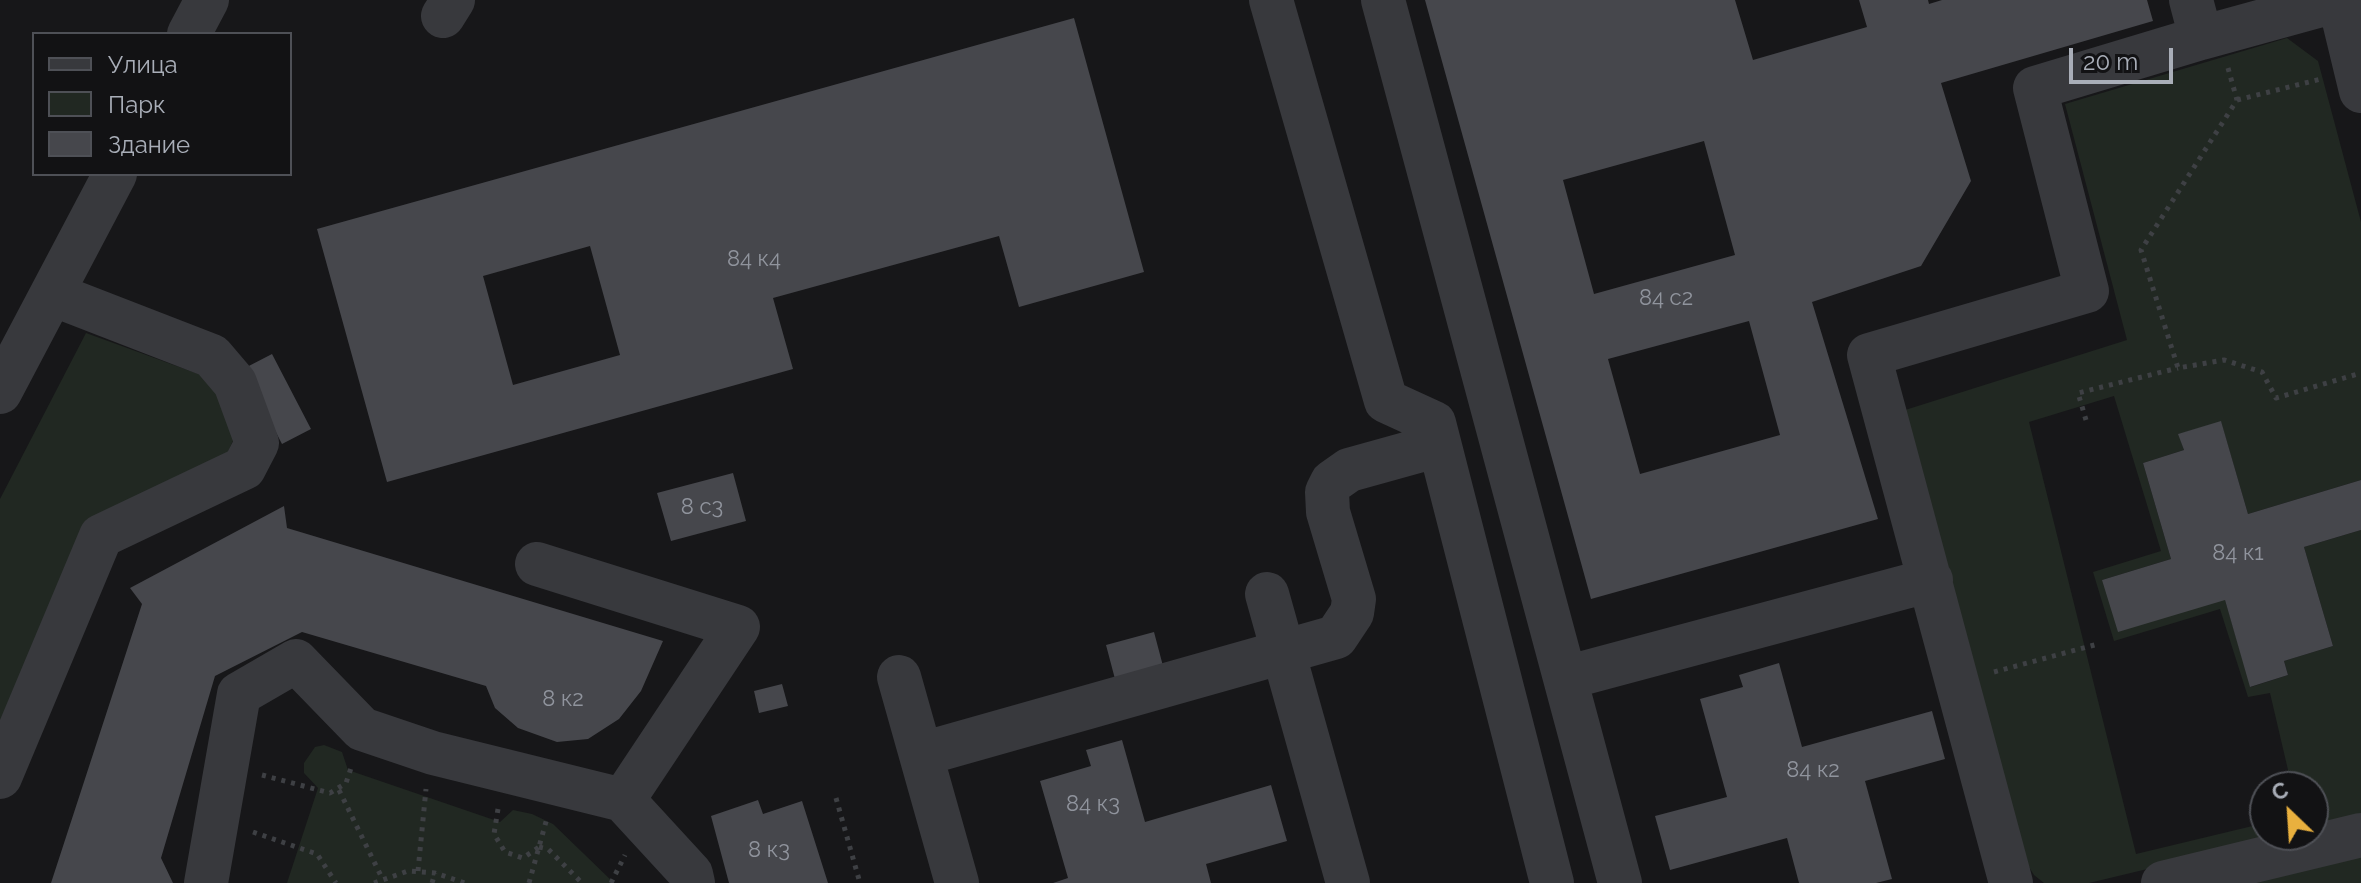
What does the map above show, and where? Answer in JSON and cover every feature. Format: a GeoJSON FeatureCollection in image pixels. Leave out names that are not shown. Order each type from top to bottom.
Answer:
{"type":"FeatureCollection","features":[{"type":"Feature","properties":{"kind":"street"},"geometry":{"type":"LineString","coordinates":[[190,32],[207,0]]}},
{"type":"Feature","properties":{"kind":"street"},"geometry":{"type":"LineString","coordinates":[[1271,0],[1386,401],[1434,423],[1552,883]]}},
{"type":"Feature","properties":{"kind":"street"},"geometry":{"type":"LineString","coordinates":[[1383,0],[1620,883]]}},
{"type":"Feature","properties":{"kind":"street"},"geometry":{"type":"LineString","coordinates":[[2011,883],[1869,355],[2087,291],[2035,88],[2203,24],[2339,0],[2358,80]]}},
{"type":"Feature","properties":{"kind":"street"},"geometry":{"type":"LineString","coordinates":[[0,392],[114,176]]}},
{"type":"Feature","properties":{"kind":"street"},"geometry":{"type":"LineString","coordinates":[[0,777],[101,536],[244,468],[257,443],[235,383],[212,356],[52,294]]}},
{"type":"Feature","properties":{"kind":"street"},"geometry":{"type":"LineString","coordinates":[[922,754],[1336,637],[1352,613],[1354,599],[1328,512],[1327,492],[1332,482],[1349,470],[1439,445]]}},
{"type":"Feature","properties":{"kind":"street"},"geometry":{"type":"LineString","coordinates":[[537,564],[738,627],[623,800]]}},
{"type":"Feature","properties":{"kind":"street"},"geometry":{"type":"LineString","coordinates":[[1565,678],[1931,580]]}},
{"type":"Feature","properties":{"kind":"street"},"geometry":{"type":"LineString","coordinates":[[1267,594],[1348,883]]}},
{"type":"Feature","properties":{"kind":"street"},"geometry":{"type":"LineString","coordinates":[[206,883],[239,694],[296,661],[362,729],[433,753],[623,800],[691,874],[693,883]]}},
{"type":"Feature","properties":{"kind":"street"},"geometry":{"type":"LineString","coordinates":[[899,677],[957,883]]}},
{"type":"Feature","properties":{"kind":"street"},"geometry":{"type":"LineString","coordinates":[[2163,883],[2361,835]]}},
{"type":"Feature","properties":{"kind":"path"},"geometry":{"type":"LineString","coordinates":[[2203,24],[2237,100]]}},
{"type":"Feature","properties":{"kind":"path"},"geometry":{"type":"LineString","coordinates":[[2178,368],[2141,250],[2237,100],[2358,80]]}},
{"type":"Feature","properties":{"kind":"path"},"geometry":{"type":"LineString","coordinates":[[2086,420],[2078,393],[2224,360],[2262,372],[2276,398],[2361,373]]}},
{"type":"Feature","properties":{"kind":"path"},"geometry":{"type":"LineString","coordinates":[[1958,681],[2098,644]]}},
{"type":"Feature","properties":{"kind":"path"},"geometry":{"type":"LineString","coordinates":[[227,765],[321,792],[339,790],[346,783],[362,729]]}},
{"type":"Feature","properties":{"kind":"path"},"geometry":{"type":"LineString","coordinates":[[418,871],[423,808],[433,753]]}},
{"type":"Feature","properties":{"kind":"path"},"geometry":{"type":"LineString","coordinates":[[508,772],[494,825],[496,843],[513,857],[523,858],[539,847],[548,849],[582,883]]}},
{"type":"Feature","properties":{"kind":"path"},"geometry":{"type":"LineString","coordinates":[[339,790],[382,878]]}},
{"type":"Feature","properties":{"kind":"path"},"geometry":{"type":"LineString","coordinates":[[836,798],[860,883]]}},
{"type":"Feature","properties":{"kind":"path"},"geometry":{"type":"LineString","coordinates":[[218,820],[317,854],[336,883]]}},
{"type":"Feature","properties":{"kind":"path"},"geometry":{"type":"LineString","coordinates":[[529,883],[539,847]]}},
{"type":"Feature","properties":{"kind":"path"},"geometry":{"type":"LineString","coordinates":[[374,883],[382,878],[418,871],[465,883]]}},
{"type":"Feature","properties":{"kind":"path"},"geometry":{"type":"LineString","coordinates":[[432,883],[435,873]]}},
{"type":"Feature","properties":{"kind":"green space"},"geometry":{"type":"Polygon","coordinates":[[[2287,38],[2318,61],[2361,222],[2361,480],[2248,514],[2221,422],[2179,434],[2184,450],[2143,463],[2171,559],[2102,580],[2225,600],[2251,687],[2288,675],[2284,661],[2333,646],[2304,547],[2361,530],[2361,818],[2329,825],[2329,771],[2288,771],[2270,693],[2248,697],[2220,609],[2114,641],[2093,572],[2161,551],[2114,396],[2029,422],[2136,854],[2249,827],[2249,845],[2089,883],[2044,883],[2034,875],[2024,859],[1902,411],[2127,340],[2065,104],[2287,38]]]}},
{"type":"Feature","properties":{"kind":"green space"},"geometry":{"type":"Polygon","coordinates":[[[86,333],[204,376],[222,394],[235,436],[228,452],[93,521],[0,734],[0,499],[86,333]]]}},
{"type":"Feature","properties":{"kind":"green space"},"geometry":{"type":"Polygon","coordinates":[[[324,745],[342,752],[348,770],[500,822],[513,810],[532,814],[553,824],[614,883],[287,883],[318,788],[304,773],[304,763],[315,747],[324,745]]]}},
{"type":"Feature","properties":{"kind":"green space"},"geometry":{"type":"Polygon","coordinates":[[[2361,851],[2361,883],[2205,883],[2361,851]]]}},
{"type":"Feature","properties":{"kind":"building"},"geometry":{"type":"Polygon","coordinates":[[[1425,0],[1735,0],[1753,60],[1867,27],[1859,0],[1928,0],[1929,4],[1942,0],[2147,0],[2153,21],[1941,83],[1971,181],[1921,266],[1812,302],[1878,519],[1591,599],[1425,0]],[[1704,141],[1563,180],[1594,294],[1735,255],[1704,141]],[[1749,321],[1608,359],[1640,474],[1780,435],[1749,321]]]}},
{"type":"Feature","properties":{"kind":"building"},"geometry":{"type":"Polygon","coordinates":[[[1074,18],[1144,272],[1019,307],[999,236],[773,298],[793,369],[387,482],[317,229],[1074,18]],[[590,246],[483,276],[513,385],[620,355],[590,246]]]}},
{"type":"Feature","properties":{"kind":"building"},"geometry":{"type":"Polygon","coordinates":[[[272,354],[311,429],[282,444],[243,369],[272,354]]]}},
{"type":"Feature","properties":{"kind":"building"},"geometry":{"type":"Polygon","coordinates":[[[2221,421],[2248,514],[2361,480],[2361,530],[2304,547],[2333,646],[2284,661],[2288,675],[2250,687],[2225,600],[2118,632],[2102,580],[2171,559],[2143,463],[2184,450],[2178,434],[2221,421]]]}},
{"type":"Feature","properties":{"kind":"building"},"geometry":{"type":"Polygon","coordinates":[[[733,473],[746,521],[671,541],[657,493],[733,473]]]}},
{"type":"Feature","properties":{"kind":"building"},"geometry":{"type":"Polygon","coordinates":[[[284,506],[287,528],[663,641],[641,691],[619,719],[588,739],[557,742],[518,728],[495,708],[486,686],[302,632],[215,676],[161,858],[173,883],[51,883],[142,604],[130,588],[284,506]]]}},
{"type":"Feature","properties":{"kind":"building"},"geometry":{"type":"Polygon","coordinates":[[[1154,632],[1163,666],[1115,679],[1106,645],[1154,632]]]}},
{"type":"Feature","properties":{"kind":"building"},"geometry":{"type":"Polygon","coordinates":[[[1779,663],[1802,747],[1932,711],[1945,759],[1865,781],[1892,879],[1876,883],[1799,883],[1787,838],[1670,870],[1655,816],[1727,797],[1700,699],[1743,687],[1739,675],[1779,663]]]}},
{"type":"Feature","properties":{"kind":"building"},"geometry":{"type":"Polygon","coordinates":[[[782,684],[788,706],[759,713],[754,691],[782,684]]]}},
{"type":"Feature","properties":{"kind":"building"},"geometry":{"type":"Polygon","coordinates":[[[1122,740],[1145,822],[1271,785],[1287,841],[1206,864],[1211,883],[1053,883],[1068,878],[1040,781],[1091,766],[1086,750],[1122,740]]]}},
{"type":"Feature","properties":{"kind":"building"},"geometry":{"type":"Polygon","coordinates":[[[758,800],[763,814],[802,801],[828,883],[729,883],[711,816],[758,800]]]}}]}
